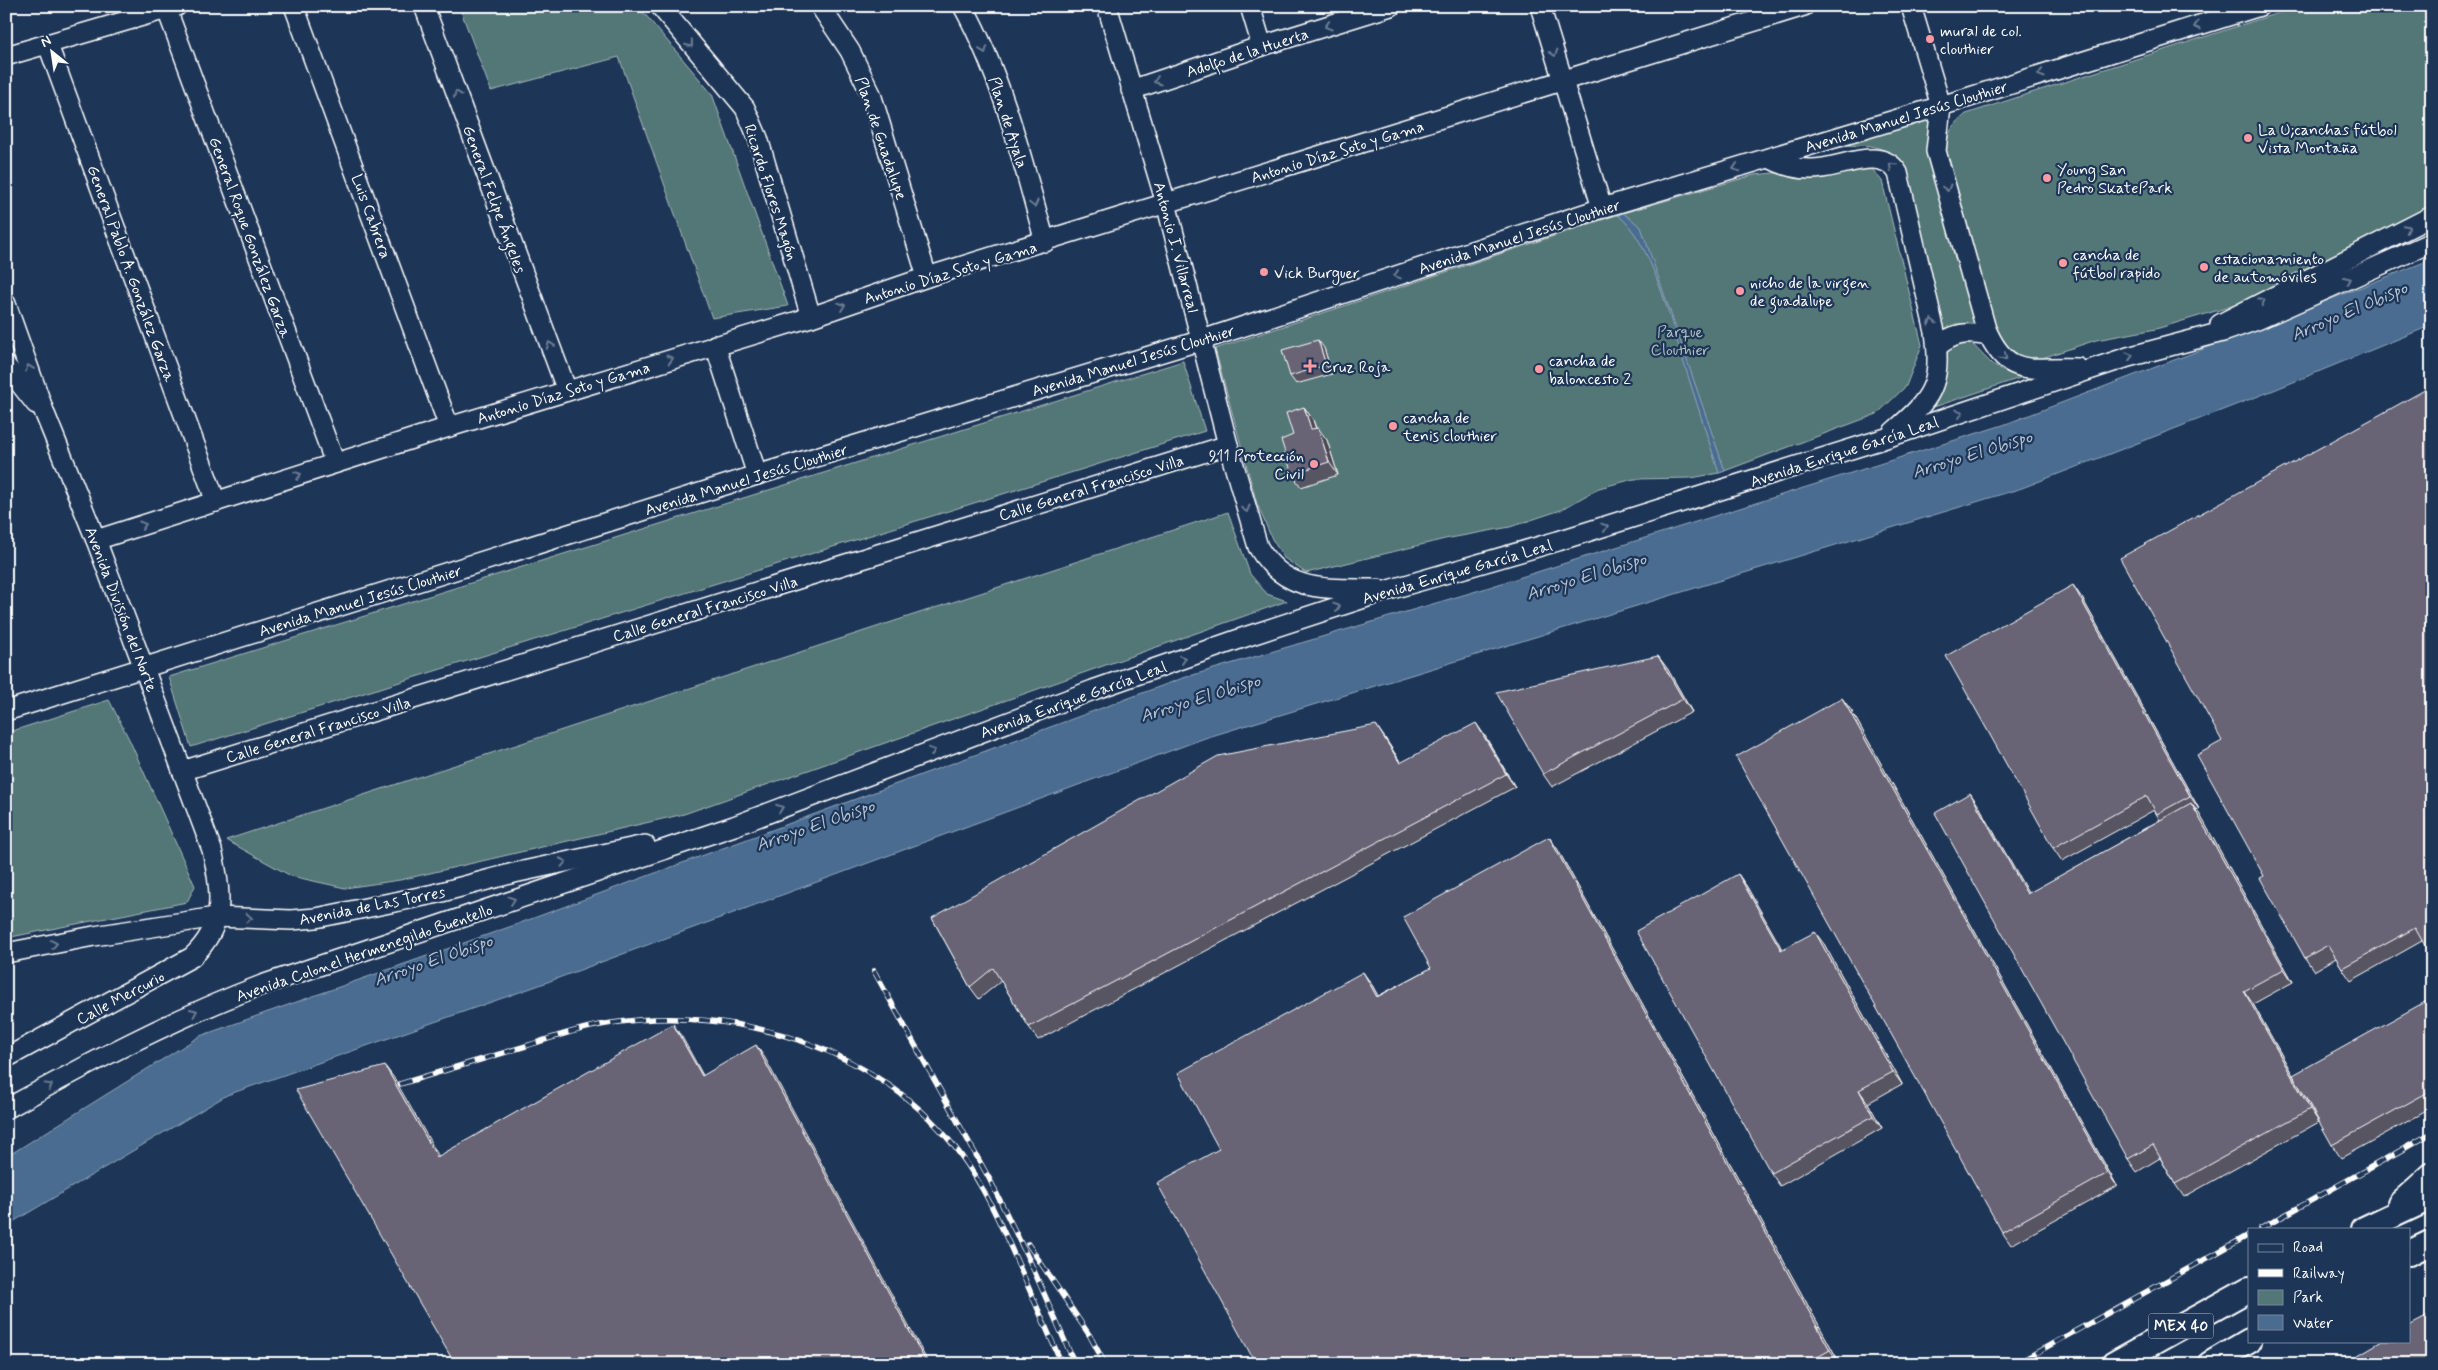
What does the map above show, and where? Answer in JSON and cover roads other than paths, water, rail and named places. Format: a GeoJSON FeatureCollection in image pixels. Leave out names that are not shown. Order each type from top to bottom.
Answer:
{"type":"FeatureCollection","features":[{"type":"Feature","properties":{"kind":"main road"},"geometry":{"type":"LineString","coordinates":[[2386,1216],[2432,1175]]}},
{"type":"Feature","properties":{"kind":"main road"},"geometry":{"type":"LineString","coordinates":[[2366,1228],[2386,1216],[2432,1197]]}},
{"type":"Feature","properties":{"kind":"main road"},"geometry":{"type":"LineString","coordinates":[[2410,1253],[2432,1242]]}},
{"type":"Feature","properties":{"kind":"main road","name":"MEX 40"},"geometry":{"type":"LineString","coordinates":[[2114,1364],[2248,1290]]}},
{"type":"Feature","properties":{"kind":"main road","name":"MEX 40"},"geometry":{"type":"LineString","coordinates":[[2210,1364],[2248,1342]]}},
{"type":"Feature","properties":{"kind":"street","name":"Luis Cabrera"},"geometry":{"type":"LineString","coordinates":[[294,6],[449,427]]}},
{"type":"Feature","properties":{"kind":"street","name":"General Felipe Ángeles"},"geometry":{"type":"LineString","coordinates":[[424,6],[567,391]]}},
{"type":"Feature","properties":{"kind":"street","name":"Ricardo Flores Magón"},"geometry":{"type":"LineString","coordinates":[[660,6],[745,108],[758,138],[811,317]]}},
{"type":"Feature","properties":{"kind":"street","name":"Plan de Guadalupe"},"geometry":{"type":"LineString","coordinates":[[820,6],[850,51],[871,94],[927,277]]}},
{"type":"Feature","properties":{"kind":"street","name":"Plan de Ayala"},"geometry":{"type":"LineString","coordinates":[[962,6],[981,41],[1017,141],[1045,242]]}},
{"type":"Feature","properties":{"kind":"street","name":"Antonio I. Villarreal"},"geometry":{"type":"LineString","coordinates":[[1107,6],[1166,203],[1228,445],[1253,534],[1265,560],[1276,572],[1292,582],[1312,586],[1392,589]]}},
{"type":"Feature","properties":{"kind":"street"},"geometry":{"type":"LineString","coordinates":[[1250,6],[1262,46]]}},
{"type":"Feature","properties":{"kind":"street","name":"Adolfo de la Huerta"},"geometry":{"type":"LineString","coordinates":[[1131,90],[1262,46],[1391,6]]}},
{"type":"Feature","properties":{"kind":"street"},"geometry":{"type":"LineString","coordinates":[[1540,6],[1602,208]]}},
{"type":"Feature","properties":{"kind":"street","name":"Antonio Díaz Soto y Gama"},"geometry":{"type":"LineString","coordinates":[[96,540],[449,427],[811,317],[927,277],[1804,6]]}},
{"type":"Feature","properties":{"kind":"street"},"geometry":{"type":"LineString","coordinates":[[1910,6],[1942,106],[1936,150],[1989,336],[2000,355],[2014,365],[2031,369],[2093,368]]}},
{"type":"Feature","properties":{"kind":"street","name":"Avenida Manuel Jesús Clouthier"},"geometry":{"type":"LineString","coordinates":[[6,711],[757,475],[1202,340],[1602,208],[1942,106],[2260,6]]}},
{"type":"Feature","properties":{"kind":"street"},"geometry":{"type":"LineString","coordinates":[[6,56],[172,8]]}},
{"type":"Feature","properties":{"kind":"street","name":"General Roque González Garza"},"geometry":{"type":"LineString","coordinates":[[172,8],[334,464]]}},
{"type":"Feature","properties":{"kind":"street","name":"General Pablo A. González Garza"},"geometry":{"type":"LineString","coordinates":[[48,45],[216,502]]}},
{"type":"Feature","properties":{"kind":"street"},"geometry":{"type":"LineString","coordinates":[[1769,158],[1788,167],[1811,170],[1874,158],[1886,161],[1894,166],[1898,173],[1937,347],[1938,359],[1936,375],[1930,395],[1919,410],[1886,438]]}},
{"type":"Feature","properties":{"kind":"street","name":"Avenida Enrique García Leal"},"geometry":{"type":"LineString","coordinates":[[2188,341],[2250,307],[2432,216]]}},
{"type":"Feature","properties":{"kind":"street","name":"Avenida Enrique García Leal"},"geometry":{"type":"LineString","coordinates":[[734,826],[1093,690],[1392,589],[1558,542],[1886,438],[2093,368],[2226,331],[2275,313],[2432,242]]}},
{"type":"Feature","properties":{"kind":"street","name":"Avenida División del Norte"},"geometry":{"type":"LineString","coordinates":[[6,304],[45,414],[96,540],[212,850],[219,881],[219,904],[216,917]]}},
{"type":"Feature","properties":{"kind":"street"},"geometry":{"type":"LineString","coordinates":[[1937,347],[1956,334],[1968,332],[1989,336]]}},
{"type":"Feature","properties":{"kind":"street"},"geometry":{"type":"LineString","coordinates":[[715,345],[757,475]]}},
{"type":"Feature","properties":{"kind":"street"},"geometry":{"type":"LineString","coordinates":[[6,366],[45,414]]}},
{"type":"Feature","properties":{"kind":"street","name":"Calle General Francisco Villa"},"geometry":{"type":"LineString","coordinates":[[182,771],[1228,445]]}},
{"type":"Feature","properties":{"kind":"street","name":"Avenida de Las Torres"},"geometry":{"type":"LineString","coordinates":[[6,953],[94,936],[216,917],[291,920],[316,918],[434,894],[514,873],[734,826]]}},
{"type":"Feature","properties":{"kind":"street","name":"Avenida Colonel Hermenegildo Buentello"},"geometry":{"type":"LineString","coordinates":[[6,1109],[104,1055],[207,1006],[343,957],[734,826]]}},
{"type":"Feature","properties":{"kind":"street","name":"Calle Mercurio"},"geometry":{"type":"LineString","coordinates":[[6,1058],[192,957],[210,936],[216,917]]}},
{"type":"Feature","properties":{"kind":"water"},"geometry":{"type":"Polygon","coordinates":[[[1623,213],[1641,227],[1725,471],[1719,473],[1650,261],[1630,227],[1618,215],[1623,213]]]}},
{"type":"Feature","properties":{"kind":"water","name":"Arroyo El Obispo"},"geometry":{"type":"Polygon","coordinates":[[[2432,259],[2432,325],[2274,390],[2022,488],[1205,738],[534,987],[227,1095],[6,1226],[6,1157],[200,1036],[512,926],[1183,678],[1480,590],[2003,425],[2248,332],[2432,259]]]}},
{"type":"Feature","properties":{"kind":"railway"},"geometry":{"type":"LineString","coordinates":[[874,971],[990,1180],[1031,1264],[1075,1364]]}},
{"type":"Feature","properties":{"kind":"railway"},"geometry":{"type":"LineString","coordinates":[[400,1084],[590,1027],[660,1019],[709,1021],[757,1028],[804,1042],[849,1061],[891,1087],[928,1117],[969,1166],[998,1218],[1062,1364]]}},
{"type":"Feature","properties":{"kind":"railway"},"geometry":{"type":"LineString","coordinates":[[2262,1228],[2432,1133]]}},
{"type":"Feature","properties":{"kind":"railway"},"geometry":{"type":"LineString","coordinates":[[2016,1364],[2248,1236]]}},
{"type":"Feature","properties":{"kind":"railway"},"geometry":{"type":"LineString","coordinates":[[1028,1244],[1090,1336],[1105,1364]]}},
{"type":"Feature","properties":{"kind":"place","name":"mural de col. clouthier"},"geometry":{"type":"Point","coordinates":[1930,39]}},
{"type":"Feature","properties":{"kind":"place","name":"La U;canchas fútbol Vista Montaña"},"geometry":{"type":"Point","coordinates":[2248,138]}},
{"type":"Feature","properties":{"kind":"place","name":"Young San Pedro SkatePark"},"geometry":{"type":"Point","coordinates":[2047,178]}},
{"type":"Feature","properties":{"kind":"place","name":"cancha de fútbol rapido"},"geometry":{"type":"Point","coordinates":[2063,263]}},
{"type":"Feature","properties":{"kind":"place","name":"estacionamiento de automóviles"},"geometry":{"type":"Point","coordinates":[2204,267]}},
{"type":"Feature","properties":{"kind":"place","name":"Vick Burguer"},"geometry":{"type":"Point","coordinates":[1264,272]}},
{"type":"Feature","properties":{"kind":"place","name":"nicho de la virgen de guadalupe"},"geometry":{"type":"Point","coordinates":[1740,291]}},
{"type":"Feature","properties":{"kind":"place","name":"Cruz Roja"},"geometry":{"type":"Point","coordinates":[1310,366]}},
{"type":"Feature","properties":{"kind":"place","name":"cancha de baloncesto 2"},"geometry":{"type":"Point","coordinates":[1539,369]}},
{"type":"Feature","properties":{"kind":"place","name":"cancha de tenis clouthier"},"geometry":{"type":"Point","coordinates":[1393,426]}},
{"type":"Feature","properties":{"kind":"place","name":"911 Protección Civil"},"geometry":{"type":"Point","coordinates":[1314,464]}},
{"type":"Feature","properties":{"kind":"park label","name":"Parque Clouthier"},"geometry":{"type":"Point","coordinates":[1680,340]}}]}
